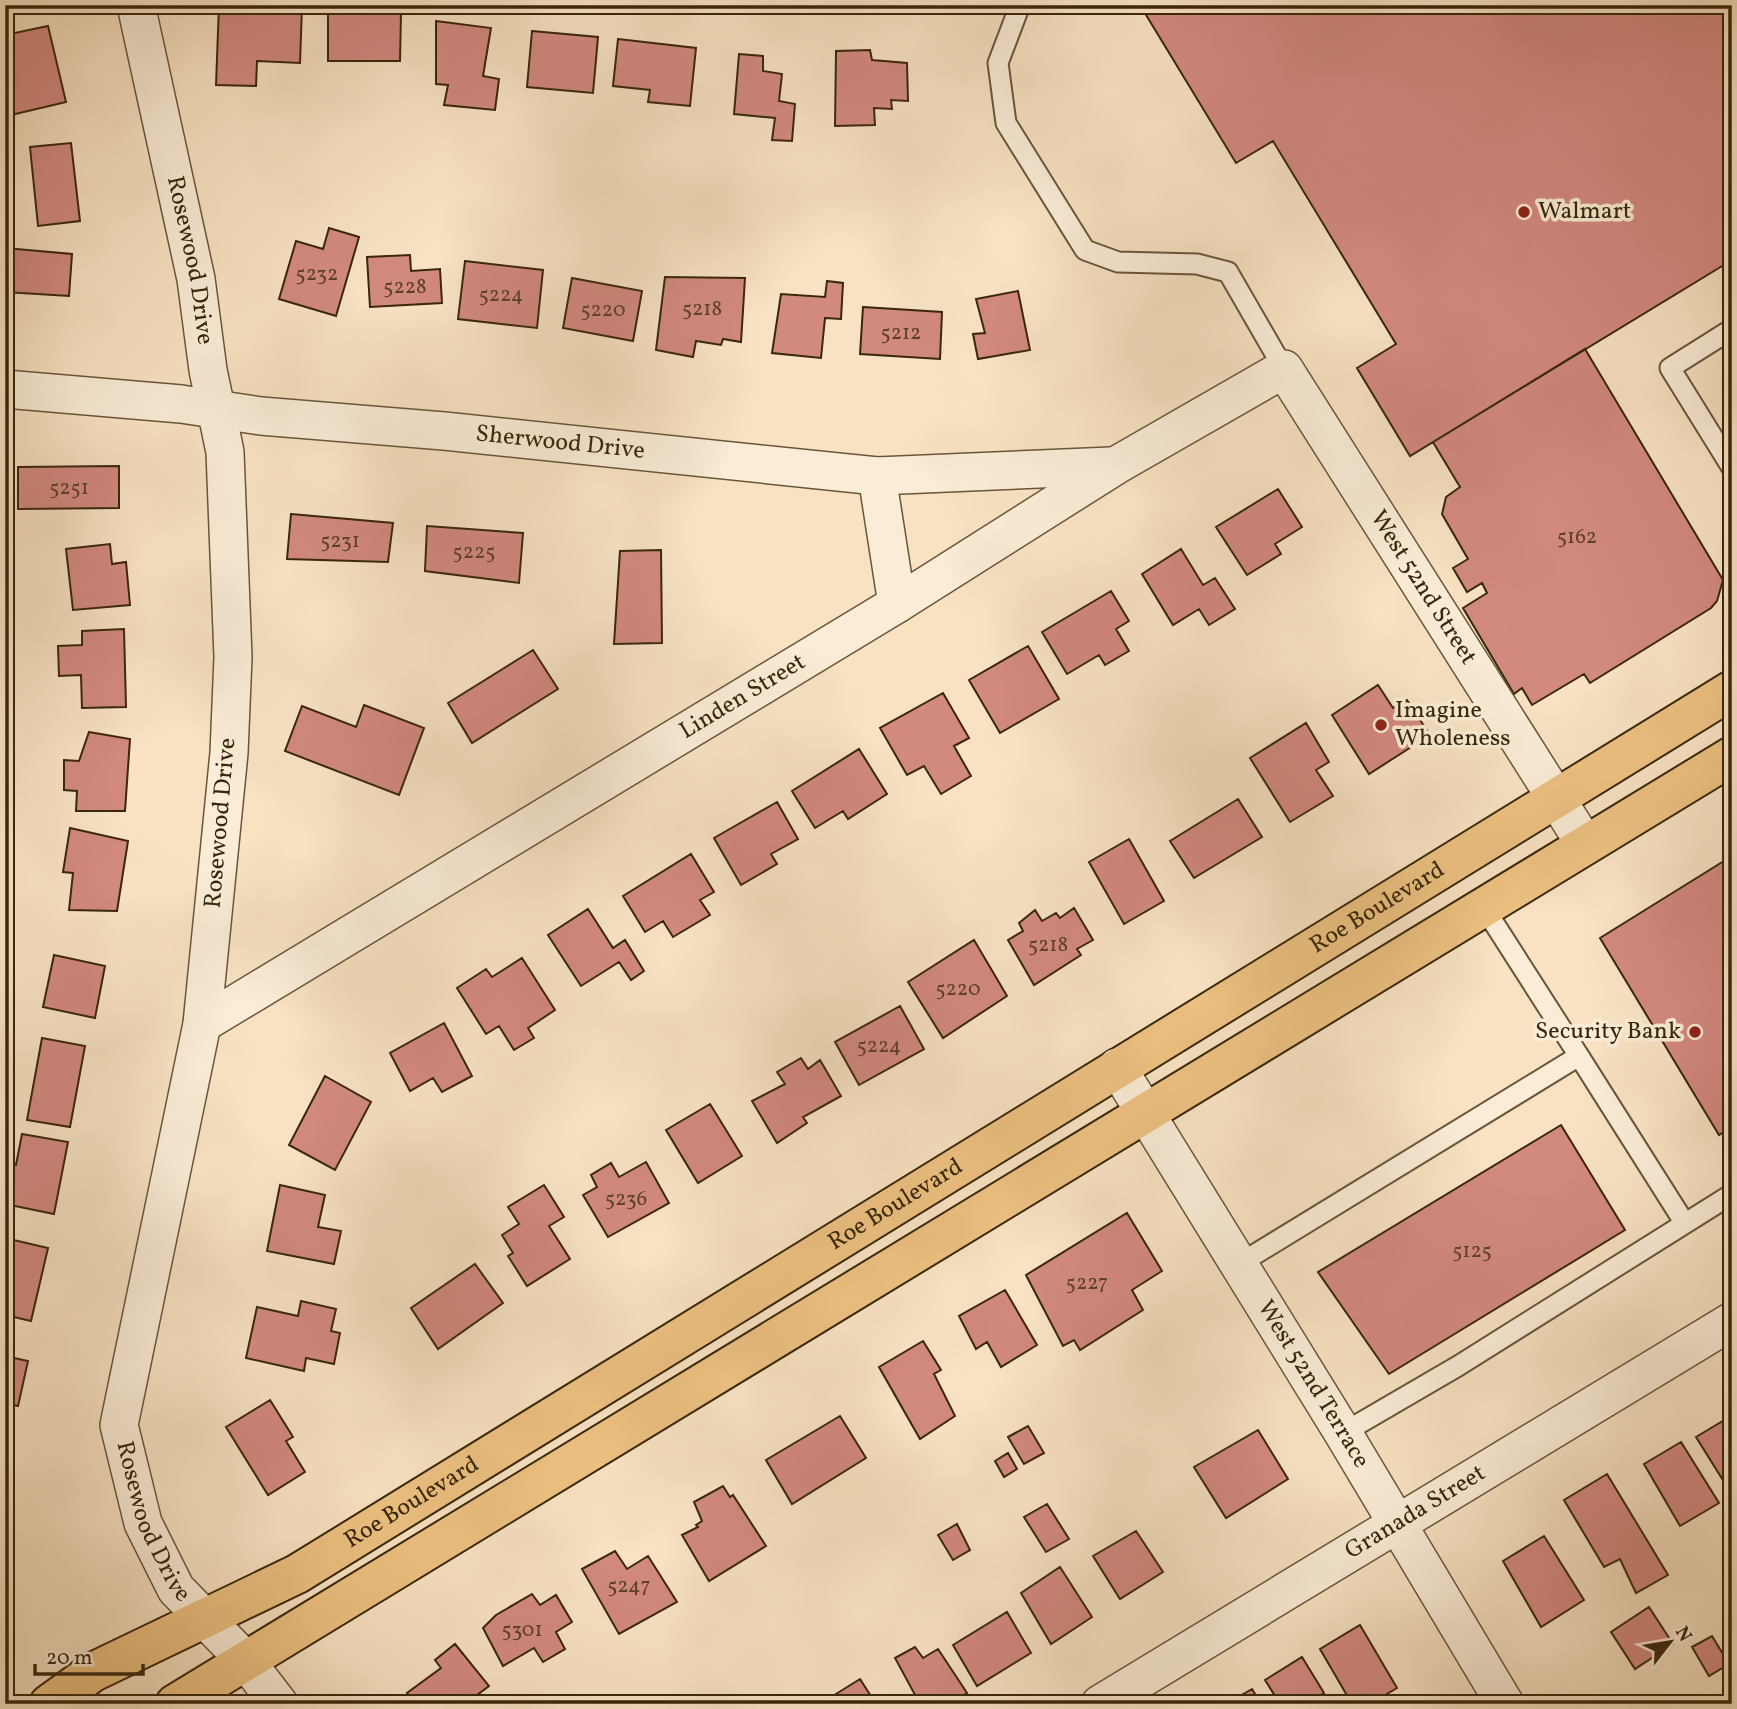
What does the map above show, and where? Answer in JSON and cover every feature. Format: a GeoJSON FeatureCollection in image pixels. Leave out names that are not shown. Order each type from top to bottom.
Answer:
{"type":"FeatureCollection","features":[{"type":"Feature","properties":{"kind":"main road","name":"Roe Boulevard"},"geometry":{"type":"LineString","coordinates":[[50,1704],[93,1672],[171,1632],[206,1619],[297,1574],[1732,690]]}},
{"type":"Feature","properties":{"kind":"main road","name":"Roe Boulevard"},"geometry":{"type":"LineString","coordinates":[[175,1704],[1732,756]]}},
{"type":"Feature","properties":{"kind":"street","name":"Rosewood Drive"},"geometry":{"type":"LineString","coordinates":[[136,5],[196,279],[225,452],[233,657],[229,753],[202,1024],[119,1425],[143,1523],[176,1589],[246,1661],[279,1704]]}},
{"type":"Feature","properties":{"kind":"street","name":"Linden Street"},"geometry":{"type":"LineString","coordinates":[[202,1024],[897,604],[1115,466],[1284,369]]}},
{"type":"Feature","properties":{"kind":"street","name":"West 52nd Street"},"geometry":{"type":"LineString","coordinates":[[1284,369],[1585,844]]}},
{"type":"Feature","properties":{"kind":"street","name":"Sherwood Drive"},"geometry":{"type":"LineString","coordinates":[[5,389],[877,476],[1115,466]]}},
{"type":"Feature","properties":{"kind":"street"},"geometry":{"type":"LineString","coordinates":[[877,476],[897,604]]}},
{"type":"Feature","properties":{"kind":"street","name":"West 52nd Terrace"},"geometry":{"type":"LineString","coordinates":[[1117,1067],[1343,1433],[1505,1704]]}},
{"type":"Feature","properties":{"kind":"street","name":"Granada Street"},"geometry":{"type":"LineString","coordinates":[[1100,1704],[1732,1321]]}},
{"type":"Feature","properties":{"kind":"lane"},"geometry":{"type":"LineString","coordinates":[[1020,5],[998,63],[1006,123],[1084,250],[1118,262],[1197,264],[1228,272],[1284,369]]}},
{"type":"Feature","properties":{"kind":"lane"},"geometry":{"type":"LineString","coordinates":[[1732,329],[1670,368],[1732,468]]}},
{"type":"Feature","properties":{"kind":"lane"},"geometry":{"type":"LineString","coordinates":[[1483,906],[1684,1222]]}},
{"type":"Feature","properties":{"kind":"lane"},"geometry":{"type":"LineString","coordinates":[[1239,1264],[1579,1056]]}},
{"type":"Feature","properties":{"kind":"lane"},"geometry":{"type":"LineString","coordinates":[[1343,1433],[1458,1366],[1732,1194]]}},
{"type":"Feature","properties":{"kind":"building"},"geometry":{"type":"Polygon","coordinates":[[[5,5],[41,5],[5,17],[5,5]]]}},
{"type":"Feature","properties":{"kind":"building"},"geometry":{"type":"Polygon","coordinates":[[[219,5],[302,6],[300,63],[257,61],[256,86],[216,85],[219,5]]]}},
{"type":"Feature","properties":{"kind":"building","name":"Walmart"},"geometry":{"type":"Polygon","coordinates":[[[1140,5],[1732,5],[1732,260],[1410,456],[1357,368],[1396,344],[1273,141],[1236,163],[1140,5]]]}},
{"type":"Feature","properties":{"kind":"building"},"geometry":{"type":"Polygon","coordinates":[[[328,13],[401,13],[400,61],[328,61],[328,13]]]}},
{"type":"Feature","properties":{"kind":"building"},"geometry":{"type":"Polygon","coordinates":[[[436,21],[491,28],[483,76],[499,79],[495,110],[444,105],[448,85],[436,84],[436,21]]]}},
{"type":"Feature","properties":{"kind":"building"},"geometry":{"type":"Polygon","coordinates":[[[48,26],[66,102],[7,116],[5,35],[48,26]]]}},
{"type":"Feature","properties":{"kind":"building"},"geometry":{"type":"Polygon","coordinates":[[[532,31],[598,37],[593,93],[527,87],[532,31]]]}},
{"type":"Feature","properties":{"kind":"building"},"geometry":{"type":"Polygon","coordinates":[[[618,39],[696,48],[690,106],[648,102],[650,90],[613,86],[618,39]]]}},
{"type":"Feature","properties":{"kind":"building"},"geometry":{"type":"Polygon","coordinates":[[[870,50],[872,60],[907,63],[908,101],[891,100],[892,109],[874,108],[875,125],[835,126],[836,51],[870,50]]]}},
{"type":"Feature","properties":{"kind":"building"},"geometry":{"type":"Polygon","coordinates":[[[739,54],[763,56],[763,71],[782,74],[779,101],[795,104],[792,141],[772,140],[775,118],[734,114],[739,54]]]}},
{"type":"Feature","properties":{"kind":"building"},"geometry":{"type":"Polygon","coordinates":[[[71,143],[80,221],[38,226],[30,147],[71,143]]]}},
{"type":"Feature","properties":{"kind":"building"},"geometry":{"type":"Polygon","coordinates":[[[329,228],[359,237],[336,316],[279,299],[296,241],[323,249],[329,228]]]}},
{"type":"Feature","properties":{"kind":"building"},"geometry":{"type":"Polygon","coordinates":[[[5,248],[72,254],[69,296],[5,292],[5,248]]]}},
{"type":"Feature","properties":{"kind":"building"},"geometry":{"type":"Polygon","coordinates":[[[410,255],[411,271],[440,269],[442,303],[370,307],[367,257],[410,255]]]}},
{"type":"Feature","properties":{"kind":"building"},"geometry":{"type":"Polygon","coordinates":[[[465,261],[543,270],[537,328],[458,319],[465,261]]]}},
{"type":"Feature","properties":{"kind":"building"},"geometry":{"type":"Polygon","coordinates":[[[665,277],[745,278],[741,342],[723,339],[721,345],[696,341],[693,357],[656,350],[665,277]]]}},
{"type":"Feature","properties":{"kind":"building"},"geometry":{"type":"Polygon","coordinates":[[[572,278],[642,291],[633,341],[563,328],[572,278]]]}},
{"type":"Feature","properties":{"kind":"building"},"geometry":{"type":"Polygon","coordinates":[[[827,281],[843,283],[841,319],[825,318],[821,358],[772,353],[781,294],[825,297],[827,281]]]}},
{"type":"Feature","properties":{"kind":"building"},"geometry":{"type":"Polygon","coordinates":[[[1018,291],[1030,350],[978,359],[973,334],[985,333],[976,299],[1018,291]]]}},
{"type":"Feature","properties":{"kind":"building"},"geometry":{"type":"Polygon","coordinates":[[[863,307],[942,312],[940,359],[860,354],[863,307]]]}},
{"type":"Feature","properties":{"kind":"building"},"geometry":{"type":"Polygon","coordinates":[[[1585,349],[1723,580],[1717,601],[1711,608],[1590,683],[1584,674],[1532,705],[1522,688],[1514,694],[1463,608],[1487,593],[1482,583],[1467,592],[1453,568],[1468,559],[1442,514],[1446,497],[1460,487],[1433,442],[1585,349]]]}},
{"type":"Feature","properties":{"kind":"building"},"geometry":{"type":"Polygon","coordinates":[[[119,466],[119,508],[18,509],[18,467],[119,466]]]}},
{"type":"Feature","properties":{"kind":"building"},"geometry":{"type":"Polygon","coordinates":[[[1278,489],[1302,527],[1275,544],[1281,554],[1247,575],[1216,527],[1278,489]]]}},
{"type":"Feature","properties":{"kind":"building"},"geometry":{"type":"Polygon","coordinates":[[[291,514],[393,523],[388,562],[287,559],[291,514]]]}},
{"type":"Feature","properties":{"kind":"building"},"geometry":{"type":"Polygon","coordinates":[[[427,526],[523,533],[519,583],[425,571],[427,526]]]}},
{"type":"Feature","properties":{"kind":"building"},"geometry":{"type":"Polygon","coordinates":[[[110,544],[112,564],[126,562],[130,605],[73,610],[66,549],[110,544]]]}},
{"type":"Feature","properties":{"kind":"building"},"geometry":{"type":"Polygon","coordinates":[[[1181,549],[1203,585],[1215,578],[1235,609],[1209,625],[1199,609],[1173,625],[1142,574],[1181,549]]]}},
{"type":"Feature","properties":{"kind":"building"},"geometry":{"type":"Polygon","coordinates":[[[661,550],[662,643],[614,644],[620,551],[661,550]]]}},
{"type":"Feature","properties":{"kind":"building"},"geometry":{"type":"Polygon","coordinates":[[[1111,591],[1129,621],[1116,629],[1129,651],[1105,665],[1099,655],[1067,674],[1042,632],[1111,591]]]}},
{"type":"Feature","properties":{"kind":"building"},"geometry":{"type":"Polygon","coordinates":[[[124,629],[126,707],[82,708],[81,675],[59,676],[58,646],[82,645],[82,631],[124,629]]]}},
{"type":"Feature","properties":{"kind":"building"},"geometry":{"type":"Polygon","coordinates":[[[1028,646],[1059,699],[1000,733],[969,680],[1028,646]]]}},
{"type":"Feature","properties":{"kind":"building"},"geometry":{"type":"Polygon","coordinates":[[[533,650],[558,689],[472,743],[448,703],[533,650]]]}},
{"type":"Feature","properties":{"kind":"building","name":"Imagine Wholeness"},"geometry":{"type":"Polygon","coordinates":[[[1378,685],[1393,708],[1407,700],[1430,735],[1369,774],[1332,715],[1378,685]]]}},
{"type":"Feature","properties":{"kind":"building"},"geometry":{"type":"Polygon","coordinates":[[[943,693],[969,738],[954,746],[971,776],[941,794],[924,766],[907,775],[880,728],[943,693]]]}},
{"type":"Feature","properties":{"kind":"building"},"geometry":{"type":"Polygon","coordinates":[[[364,705],[424,728],[399,795],[285,751],[302,706],[356,727],[364,705]]]}},
{"type":"Feature","properties":{"kind":"building"},"geometry":{"type":"Polygon","coordinates":[[[1306,723],[1329,762],[1316,770],[1333,796],[1290,822],[1250,758],[1306,723]]]}},
{"type":"Feature","properties":{"kind":"building"},"geometry":{"type":"Polygon","coordinates":[[[89,732],[130,739],[125,811],[76,811],[77,791],[64,790],[64,760],[79,761],[89,732]]]}},
{"type":"Feature","properties":{"kind":"building"},"geometry":{"type":"Polygon","coordinates":[[[859,749],[887,794],[848,819],[843,811],[815,828],[792,791],[859,749]]]}},
{"type":"Feature","properties":{"kind":"building"},"geometry":{"type":"Polygon","coordinates":[[[1238,799],[1262,837],[1194,878],[1170,841],[1238,799]]]}},
{"type":"Feature","properties":{"kind":"building"},"geometry":{"type":"Polygon","coordinates":[[[777,802],[798,839],[771,854],[777,864],[741,885],[714,838],[777,802]]]}},
{"type":"Feature","properties":{"kind":"building"},"geometry":{"type":"Polygon","coordinates":[[[70,828],[128,841],[117,911],[69,910],[73,873],[63,872],[70,828]]]}},
{"type":"Feature","properties":{"kind":"building"},"geometry":{"type":"Polygon","coordinates":[[[1129,839],[1164,901],[1124,924],[1089,862],[1129,839]]]}},
{"type":"Feature","properties":{"kind":"building"},"geometry":{"type":"Polygon","coordinates":[[[691,854],[714,892],[700,900],[710,915],[673,937],[663,921],[645,932],[623,896],[691,854]]]}},
{"type":"Feature","properties":{"kind":"building","name":"Security Bank"},"geometry":{"type":"Polygon","coordinates":[[[1732,856],[1732,1127],[1719,1135],[1600,938],[1732,856]]]}},
{"type":"Feature","properties":{"kind":"building"},"geometry":{"type":"Polygon","coordinates":[[[1074,908],[1093,940],[1077,949],[1081,955],[1034,985],[1008,940],[1023,931],[1019,923],[1035,910],[1042,921],[1056,913],[1060,918],[1074,908]]]}},
{"type":"Feature","properties":{"kind":"building"},"geometry":{"type":"Polygon","coordinates":[[[588,909],[613,948],[625,940],[644,971],[631,980],[619,962],[581,986],[548,935],[588,909]]]}},
{"type":"Feature","properties":{"kind":"building"},"geometry":{"type":"Polygon","coordinates":[[[974,940],[1007,996],[943,1038],[908,982],[974,940]]]}},
{"type":"Feature","properties":{"kind":"building"},"geometry":{"type":"Polygon","coordinates":[[[54,955],[105,966],[95,1018],[43,1007],[54,955]]]}},
{"type":"Feature","properties":{"kind":"building"},"geometry":{"type":"Polygon","coordinates":[[[522,958],[555,1010],[528,1028],[534,1038],[514,1050],[499,1026],[486,1034],[457,988],[486,969],[492,977],[522,958]]]}},
{"type":"Feature","properties":{"kind":"building"},"geometry":{"type":"Polygon","coordinates":[[[900,1006],[924,1049],[859,1085],[835,1042],[900,1006]]]}},
{"type":"Feature","properties":{"kind":"building"},"geometry":{"type":"Polygon","coordinates":[[[444,1023],[472,1076],[442,1092],[433,1078],[410,1091],[390,1053],[444,1023]]]}},
{"type":"Feature","properties":{"kind":"building"},"geometry":{"type":"Polygon","coordinates":[[[42,1038],[85,1046],[70,1127],[27,1120],[42,1038]]]}},
{"type":"Feature","properties":{"kind":"building"},"geometry":{"type":"Polygon","coordinates":[[[801,1058],[808,1069],[820,1060],[841,1096],[803,1117],[807,1123],[777,1143],[752,1101],[785,1084],[777,1072],[801,1058]]]}},
{"type":"Feature","properties":{"kind":"building"},"geometry":{"type":"Polygon","coordinates":[[[325,1076],[371,1102],[335,1170],[289,1145],[325,1076]]]}},
{"type":"Feature","properties":{"kind":"building"},"geometry":{"type":"Polygon","coordinates":[[[710,1104],[742,1156],[698,1183],[666,1130],[710,1104]]]}},
{"type":"Feature","properties":{"kind":"building"},"geometry":{"type":"Polygon","coordinates":[[[1561,1125],[1625,1230],[1389,1374],[1318,1272],[1561,1125]]]}},
{"type":"Feature","properties":{"kind":"building"},"geometry":{"type":"Polygon","coordinates":[[[22,1134],[68,1142],[54,1214],[5,1204],[9,1163],[16,1165],[22,1134]]]}},
{"type":"Feature","properties":{"kind":"building"},"geometry":{"type":"Polygon","coordinates":[[[646,1162],[669,1203],[608,1237],[583,1195],[597,1187],[591,1175],[611,1163],[619,1177],[646,1162]]]}},
{"type":"Feature","properties":{"kind":"building"},"geometry":{"type":"Polygon","coordinates":[[[280,1185],[325,1195],[318,1227],[341,1231],[334,1264],[267,1251],[280,1185]]]}},
{"type":"Feature","properties":{"kind":"building"},"geometry":{"type":"Polygon","coordinates":[[[544,1185],[564,1217],[549,1226],[570,1259],[527,1286],[508,1256],[513,1253],[502,1235],[519,1224],[508,1207],[544,1185]]]}},
{"type":"Feature","properties":{"kind":"building"},"geometry":{"type":"Polygon","coordinates":[[[1127,1213],[1162,1271],[1132,1290],[1143,1310],[1080,1350],[1074,1340],[1063,1346],[1026,1275],[1127,1213]]]}},
{"type":"Feature","properties":{"kind":"building"},"geometry":{"type":"Polygon","coordinates":[[[5,1238],[48,1248],[31,1321],[5,1315],[5,1238]]]}},
{"type":"Feature","properties":{"kind":"building"},"geometry":{"type":"Polygon","coordinates":[[[475,1264],[503,1303],[438,1349],[411,1308],[475,1264]]]}},
{"type":"Feature","properties":{"kind":"building"},"geometry":{"type":"Polygon","coordinates":[[[1005,1290],[1037,1345],[1001,1367],[987,1342],[976,1349],[959,1316],[1005,1290]]]}},
{"type":"Feature","properties":{"kind":"building"},"geometry":{"type":"Polygon","coordinates":[[[301,1301],[336,1309],[331,1331],[340,1333],[334,1364],[306,1358],[304,1371],[246,1358],[257,1307],[298,1316],[301,1301]]]}},
{"type":"Feature","properties":{"kind":"building"},"geometry":{"type":"Polygon","coordinates":[[[923,1341],[941,1370],[934,1374],[955,1416],[920,1439],[879,1367],[923,1341]]]}},
{"type":"Feature","properties":{"kind":"building"},"geometry":{"type":"Polygon","coordinates":[[[5,1356],[28,1361],[18,1406],[5,1403],[5,1356]]]}},
{"type":"Feature","properties":{"kind":"building"},"geometry":{"type":"Polygon","coordinates":[[[270,1400],[293,1437],[286,1441],[305,1472],[268,1495],[226,1427],[270,1400]]]}},
{"type":"Feature","properties":{"kind":"building"},"geometry":{"type":"Polygon","coordinates":[[[840,1416],[866,1458],[792,1504],[766,1460],[840,1416]]]}},
{"type":"Feature","properties":{"kind":"building"},"geometry":{"type":"Polygon","coordinates":[[[1726,1419],[1729,1424],[1732,1422],[1732,1481],[1726,1485],[1696,1437],[1726,1419]]]}},
{"type":"Feature","properties":{"kind":"building"},"geometry":{"type":"Polygon","coordinates":[[[1028,1426],[1044,1453],[1024,1464],[1008,1437],[1028,1426]]]}},
{"type":"Feature","properties":{"kind":"building"},"geometry":{"type":"Polygon","coordinates":[[[1258,1430],[1288,1479],[1226,1518],[1194,1467],[1258,1430]]]}},
{"type":"Feature","properties":{"kind":"building"},"geometry":{"type":"Polygon","coordinates":[[[1681,1442],[1719,1503],[1680,1526],[1644,1464],[1681,1442]]]}},
{"type":"Feature","properties":{"kind":"building"},"geometry":{"type":"Polygon","coordinates":[[[1008,1453],[1017,1469],[1004,1477],[995,1461],[1008,1453]]]}},
{"type":"Feature","properties":{"kind":"building"},"geometry":{"type":"Polygon","coordinates":[[[1607,1474],[1668,1575],[1636,1593],[1620,1559],[1604,1567],[1564,1500],[1607,1474]]]}},
{"type":"Feature","properties":{"kind":"building"},"geometry":{"type":"Polygon","coordinates":[[[723,1486],[730,1497],[733,1495],[766,1546],[709,1581],[682,1535],[698,1527],[696,1525],[702,1521],[694,1502],[723,1486]]]}},
{"type":"Feature","properties":{"kind":"building"},"geometry":{"type":"Polygon","coordinates":[[[1047,1504],[1069,1539],[1046,1552],[1024,1517],[1047,1504]]]}},
{"type":"Feature","properties":{"kind":"building"},"geometry":{"type":"Polygon","coordinates":[[[957,1524],[970,1550],[953,1560],[938,1535],[957,1524]]]}},
{"type":"Feature","properties":{"kind":"building"},"geometry":{"type":"Polygon","coordinates":[[[1136,1531],[1163,1572],[1120,1599],[1093,1556],[1136,1531]]]}},
{"type":"Feature","properties":{"kind":"building"},"geometry":{"type":"Polygon","coordinates":[[[1544,1536],[1584,1600],[1541,1627],[1503,1561],[1544,1536]]]}},
{"type":"Feature","properties":{"kind":"building"},"geometry":{"type":"Polygon","coordinates":[[[615,1551],[627,1569],[648,1556],[677,1602],[619,1634],[582,1569],[615,1551]]]}},
{"type":"Feature","properties":{"kind":"building"},"geometry":{"type":"Polygon","coordinates":[[[1060,1567],[1092,1617],[1051,1644],[1021,1593],[1060,1567]]]}},
{"type":"Feature","properties":{"kind":"building"},"geometry":{"type":"Polygon","coordinates":[[[532,1594],[540,1605],[556,1595],[572,1622],[556,1632],[565,1649],[543,1662],[534,1648],[503,1666],[483,1628],[496,1615],[532,1594]]]}},
{"type":"Feature","properties":{"kind":"building"},"geometry":{"type":"Polygon","coordinates":[[[1649,1607],[1673,1644],[1635,1669],[1611,1632],[1649,1607]]]}},
{"type":"Feature","properties":{"kind":"building"},"geometry":{"type":"Polygon","coordinates":[[[1007,1612],[1031,1653],[977,1686],[953,1645],[1007,1612]]]}},
{"type":"Feature","properties":{"kind":"building"},"geometry":{"type":"Polygon","coordinates":[[[1360,1625],[1397,1688],[1370,1704],[1352,1704],[1320,1649],[1360,1625]]]}},
{"type":"Feature","properties":{"kind":"building"},"geometry":{"type":"Polygon","coordinates":[[[1712,1636],[1729,1664],[1709,1676],[1692,1647],[1712,1636]]]}},
{"type":"Feature","properties":{"kind":"building"},"geometry":{"type":"Polygon","coordinates":[[[455,1644],[489,1686],[465,1704],[416,1704],[407,1693],[441,1668],[435,1660],[455,1644]]]}},
{"type":"Feature","properties":{"kind":"building"},"geometry":{"type":"Polygon","coordinates":[[[915,1647],[923,1658],[938,1649],[967,1693],[949,1704],[920,1704],[895,1658],[915,1647]]]}},
{"type":"Feature","properties":{"kind":"building"},"geometry":{"type":"Polygon","coordinates":[[[1302,1657],[1324,1693],[1306,1704],[1280,1704],[1265,1680],[1302,1657]]]}},
{"type":"Feature","properties":{"kind":"building"},"geometry":{"type":"Polygon","coordinates":[[[860,1679],[876,1704],[820,1704],[860,1679]]]}},
{"type":"Feature","properties":{"kind":"building"},"geometry":{"type":"Polygon","coordinates":[[[1252,1689],[1261,1704],[1226,1704],[1252,1689]]]}},
{"type":"Feature","properties":{"kind":"place","name":"Walmart"},"geometry":{"type":"Point","coordinates":[1524,212]}},
{"type":"Feature","properties":{"kind":"place","name":"Imagine Wholeness"},"geometry":{"type":"Point","coordinates":[1381,725]}},
{"type":"Feature","properties":{"kind":"place","name":"Security Bank"},"geometry":{"type":"Point","coordinates":[1695,1032]}}]}
